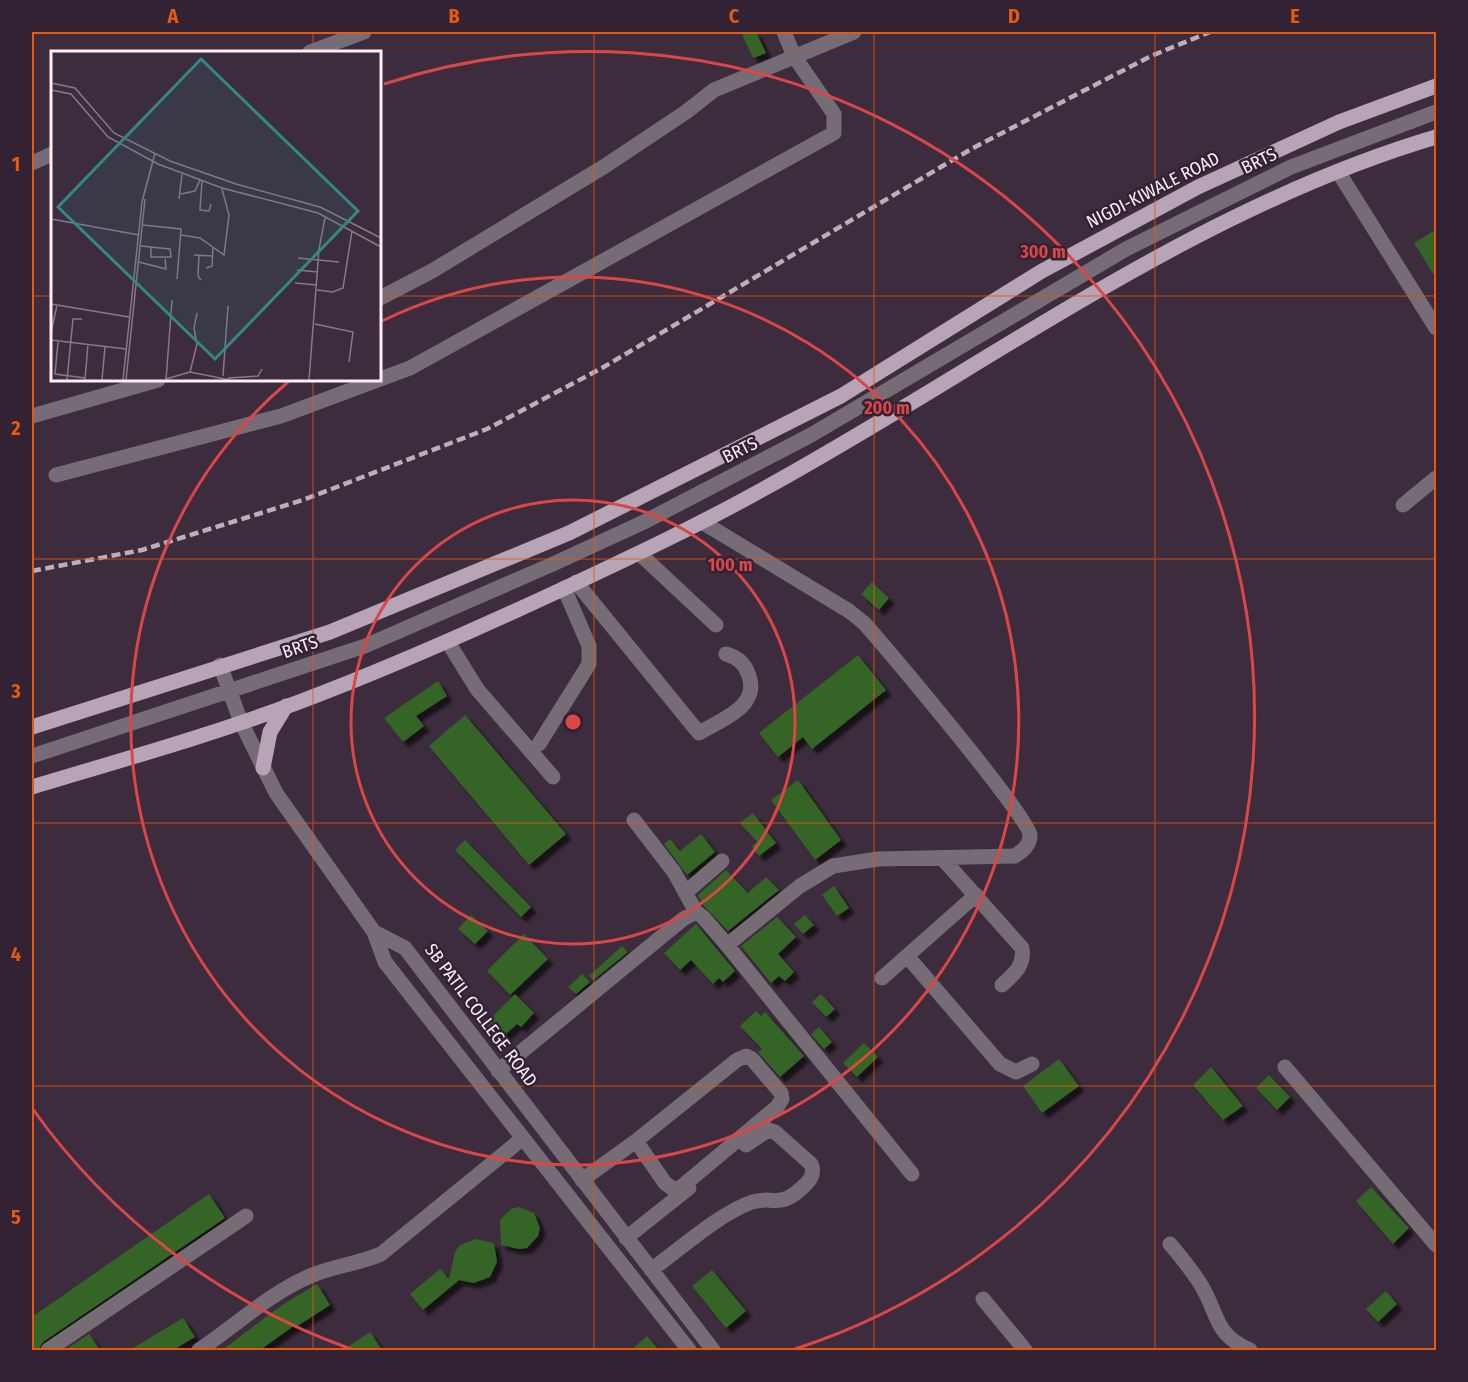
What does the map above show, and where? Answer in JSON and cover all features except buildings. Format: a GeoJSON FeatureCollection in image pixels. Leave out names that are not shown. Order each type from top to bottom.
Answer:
{"type":"FeatureCollection","features":[{"type":"Feature","properties":{"kind":"main road","name":"NIGDI-KIWALE ROAD"},"geometry":{"type":"LineString","coordinates":[[32,727],[220,665],[330,632],[569,533],[841,396],[1042,271],[1135,220],[1339,122],[1437,86]]}},
{"type":"Feature","properties":{"kind":"main road"},"geometry":{"type":"LineString","coordinates":[[32,787],[241,722],[448,642],[639,553],[771,485],[1048,320],[1172,250],[1283,195],[1405,147],[1437,137]]}},
{"type":"Feature","properties":{"kind":"main road"},"geometry":{"type":"LineString","coordinates":[[263,768],[270,732],[286,706]]}},
{"type":"Feature","properties":{"kind":"street"},"geometry":{"type":"LineString","coordinates":[[313,51],[364,32]]}},
{"type":"Feature","properties":{"kind":"street"},"geometry":{"type":"LineString","coordinates":[[381,379],[410,368],[834,133],[834,114],[794,56],[784,32]]}},
{"type":"Feature","properties":{"kind":"street"},"geometry":{"type":"LineString","coordinates":[[381,297],[432,271],[595,172],[686,112],[714,90],[854,32]]}},
{"type":"Feature","properties":{"kind":"street","name":"BRTS"},"geometry":{"type":"LineString","coordinates":[[32,756],[376,641],[554,564],[644,522],[811,435],[1126,249],[1291,167],[1437,112]]}},
{"type":"Feature","properties":{"kind":"street"},"geometry":{"type":"LineString","coordinates":[[32,163],[51,154]]}},
{"type":"Feature","properties":{"kind":"street"},"geometry":{"type":"LineString","coordinates":[[1339,173],[1437,328]]}},
{"type":"Feature","properties":{"kind":"street"},"geometry":{"type":"LineString","coordinates":[[32,416],[154,381]]}},
{"type":"Feature","properties":{"kind":"street"},"geometry":{"type":"LineString","coordinates":[[56,476],[281,416],[375,381]]}},
{"type":"Feature","properties":{"kind":"street"},"geometry":{"type":"LineString","coordinates":[[1403,505],[1437,478]]}},
{"type":"Feature","properties":{"kind":"street"},"geometry":{"type":"LineString","coordinates":[[702,522],[849,611],[864,623],[1028,827],[1030,836],[1026,848],[1015,856],[878,859],[833,866],[800,886],[726,945]]}},
{"type":"Feature","properties":{"kind":"street"},"geometry":{"type":"LineString","coordinates":[[639,553],[716,625]]}},
{"type":"Feature","properties":{"kind":"street"},"geometry":{"type":"LineString","coordinates":[[570,585],[699,733],[739,708],[750,698],[751,682],[746,667],[737,657],[726,654]]}},
{"type":"Feature","properties":{"kind":"street"},"geometry":{"type":"LineString","coordinates":[[539,744],[589,664],[589,646],[570,585]]}},
{"type":"Feature","properties":{"kind":"street"},"geometry":{"type":"LineString","coordinates":[[448,642],[477,689],[553,777]]}},
{"type":"Feature","properties":{"kind":"street"},"geometry":{"type":"LineString","coordinates":[[220,665],[241,722],[263,768],[300,830],[374,932],[385,962],[689,1350]]}},
{"type":"Feature","properties":{"kind":"street"},"geometry":{"type":"LineString","coordinates":[[634,820],[686,892],[696,912],[703,917],[912,1174]]}},
{"type":"Feature","properties":{"kind":"street"},"geometry":{"type":"LineString","coordinates":[[942,858],[1022,948],[1024,957],[1017,972],[1002,986]]}},
{"type":"Feature","properties":{"kind":"street"},"geometry":{"type":"LineString","coordinates":[[686,892],[722,861]]}},
{"type":"Feature","properties":{"kind":"street"},"geometry":{"type":"LineString","coordinates":[[882,978],[976,895]]}},
{"type":"Feature","properties":{"kind":"street"},"geometry":{"type":"LineString","coordinates":[[498,1071],[683,919],[696,912]]}},
{"type":"Feature","properties":{"kind":"street","name":"SB PATIL COLLEGE ROAD"},"geometry":{"type":"LineString","coordinates":[[374,932],[405,948],[712,1350]]}},
{"type":"Feature","properties":{"kind":"street"},"geometry":{"type":"LineString","coordinates":[[907,956],[1000,1064],[1016,1072],[1032,1064]]}},
{"type":"Feature","properties":{"kind":"street"},"geometry":{"type":"LineString","coordinates":[[582,1180],[636,1141],[737,1060],[746,1056],[752,1059],[781,1093],[782,1100],[777,1107],[680,1188],[673,1189],[665,1184],[636,1141]]}},
{"type":"Feature","properties":{"kind":"street"},"geometry":{"type":"LineString","coordinates":[[1285,1067],[1437,1245]]}},
{"type":"Feature","properties":{"kind":"street"},"geometry":{"type":"LineString","coordinates":[[626,1238],[768,1130],[775,1132],[812,1164],[814,1170],[812,1178],[795,1193],[774,1203],[763,1200],[753,1202],[734,1211],[651,1270]]}},
{"type":"Feature","properties":{"kind":"street"},"geometry":{"type":"LineString","coordinates":[[199,1350],[285,1290],[311,1276],[363,1262],[381,1254],[523,1138]]}},
{"type":"Feature","properties":{"kind":"street"},"geometry":{"type":"LineString","coordinates":[[48,1350],[246,1216]]}},
{"type":"Feature","properties":{"kind":"street"},"geometry":{"type":"LineString","coordinates":[[1170,1244],[1193,1271],[1209,1300],[1214,1317],[1225,1333],[1233,1342],[1250,1350]]}},
{"type":"Feature","properties":{"kind":"street"},"geometry":{"type":"LineString","coordinates":[[983,1299],[1025,1350]]}},
{"type":"Feature","properties":{"kind":"railway"},"geometry":{"type":"LineString","coordinates":[[32,571],[142,550],[303,500],[487,429],[602,368],[973,148],[1151,56],[1210,32]]}}]}
